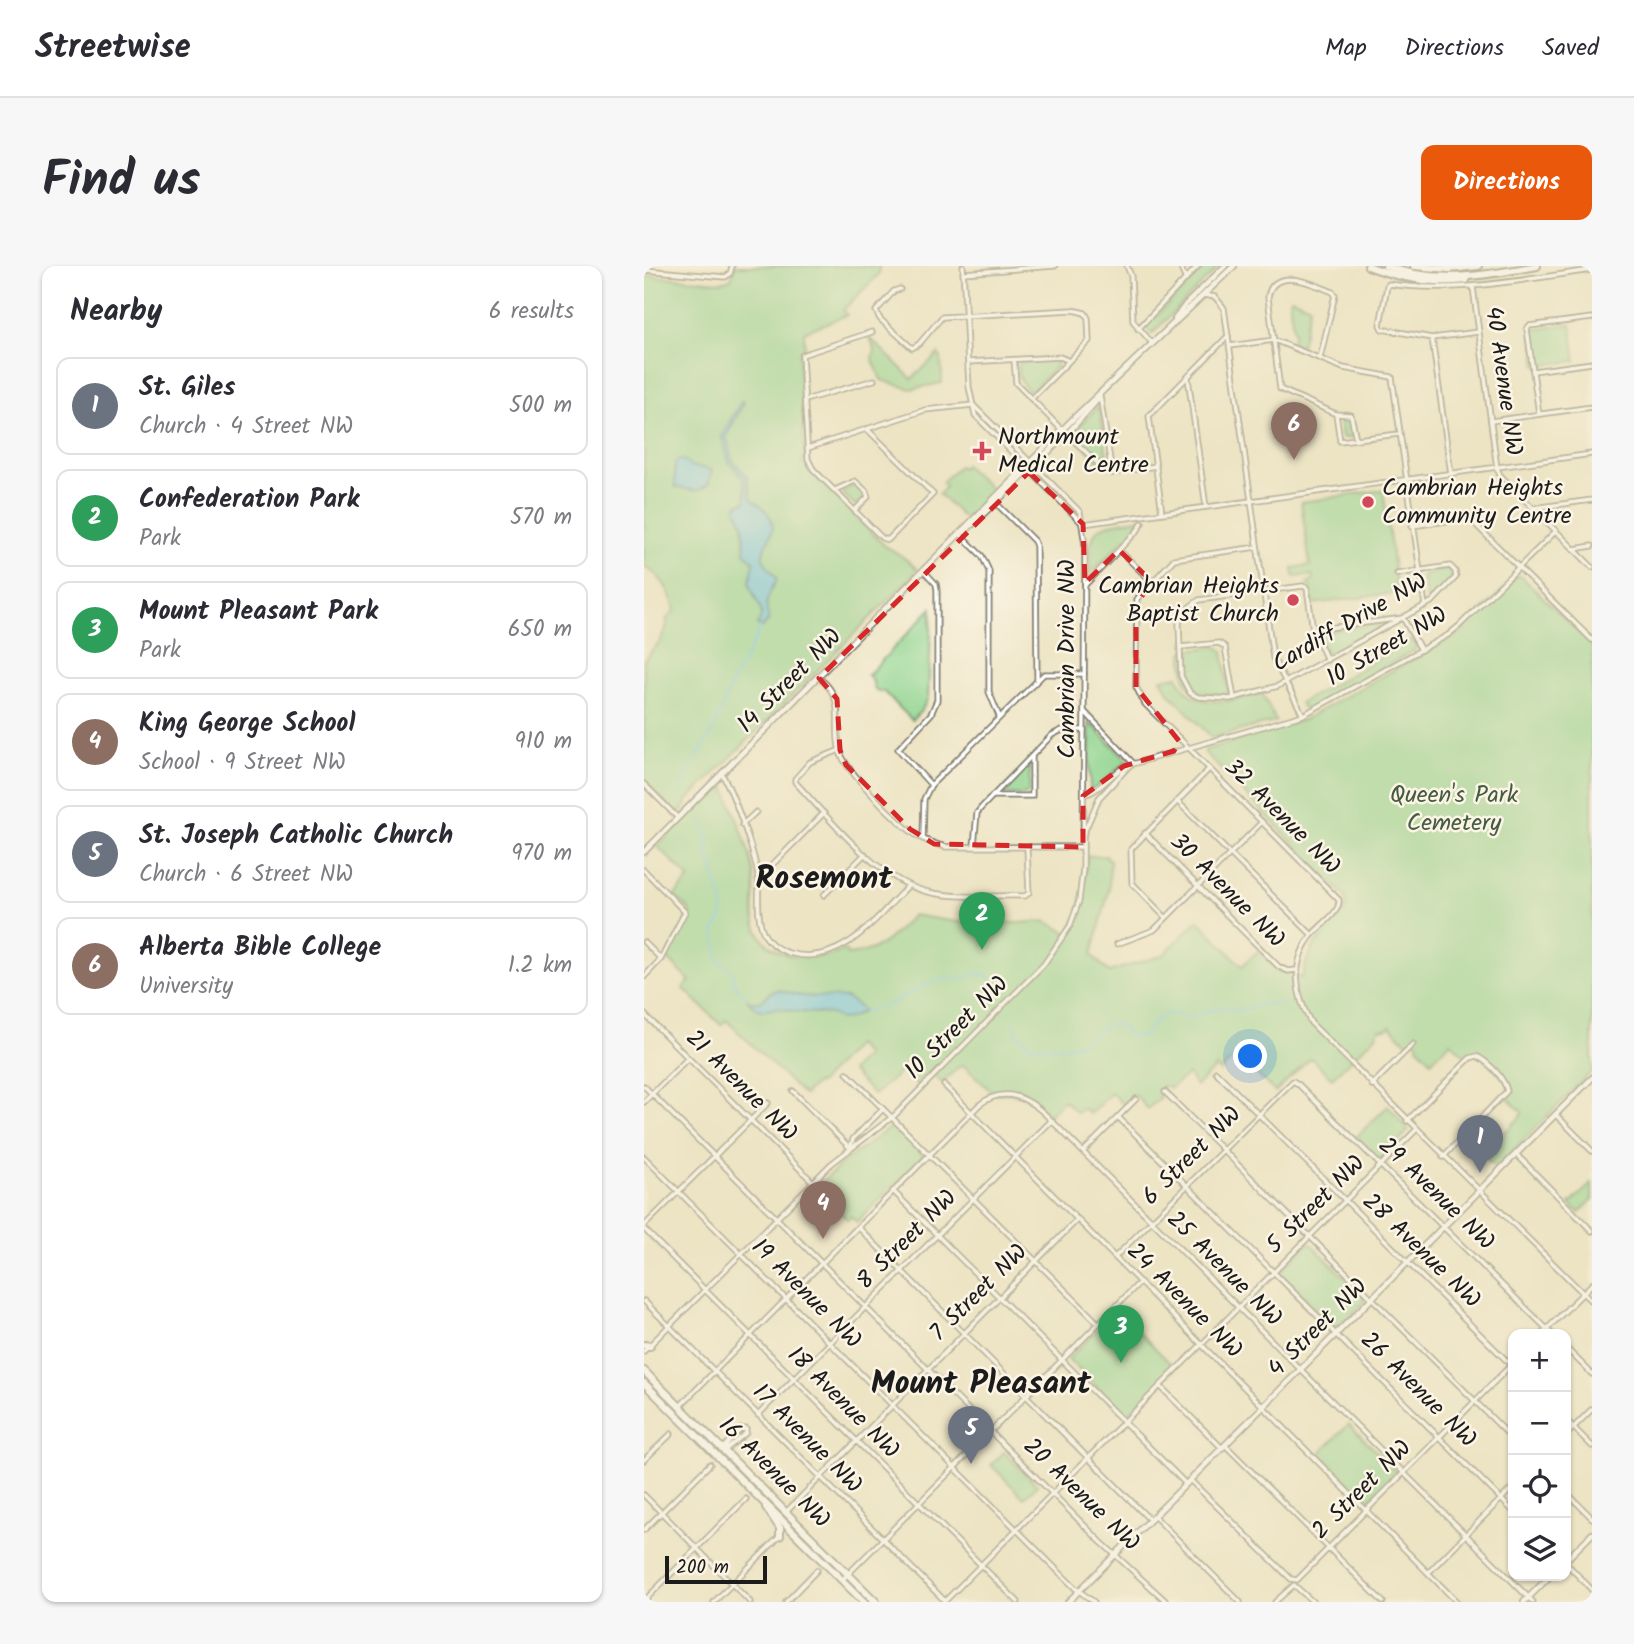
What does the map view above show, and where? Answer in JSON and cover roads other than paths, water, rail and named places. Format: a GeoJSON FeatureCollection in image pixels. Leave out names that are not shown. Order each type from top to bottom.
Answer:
{"type":"FeatureCollection","features":[{"type":"Feature","properties":{"kind":"main road","name":"14 Street NW"},"geometry":{"type":"LineString","coordinates":[[1168,328],[1186,304],[1225,266]]}},
{"type":"Feature","properties":{"kind":"main road","name":"14 Street NW"},"geometry":{"type":"LineString","coordinates":[[644,852],[1168,328],[1234,266]]}},
{"type":"Feature","properties":{"kind":"main road"},"geometry":{"type":"LineString","coordinates":[[1368,266],[1407,278],[1440,281],[1479,276]]}},
{"type":"Feature","properties":{"kind":"main road"},"geometry":{"type":"LineString","coordinates":[[1386,266],[1413,273],[1443,276],[1479,276],[1538,266]]}},
{"type":"Feature","properties":{"kind":"main road"},"geometry":{"type":"LineString","coordinates":[[1414,266],[1478,266]]}},
{"type":"Feature","properties":{"kind":"main road","name":"14 Street NW"},"geometry":{"type":"LineString","coordinates":[[961,535],[1027,470]]}},
{"type":"Feature","properties":{"kind":"main road","name":"4 Street NW"},"geometry":{"type":"LineString","coordinates":[[1068,1602],[1592,1079]]}},
{"type":"Feature","properties":{"kind":"main road","name":"16 Avenue NW"},"geometry":{"type":"LineString","coordinates":[[644,1371],[876,1602]]}},
{"type":"Feature","properties":{"kind":"main road","name":"16 Avenue NW"},"geometry":{"type":"LineString","coordinates":[[644,1384],[864,1602]]}},
{"type":"Feature","properties":{"kind":"main road"},"geometry":{"type":"LineString","coordinates":[[763,1502],[782,1531],[780,1536]]}},
{"type":"Feature","properties":{"kind":"main road"},"geometry":{"type":"LineString","coordinates":[[1571,1557],[1592,1534]]}},
{"type":"Feature","properties":{"kind":"main road"},"geometry":{"type":"LineString","coordinates":[[1529,1600],[1546,1581]]}},
{"type":"Feature","properties":{"kind":"street"},"geometry":{"type":"LineString","coordinates":[[644,270],[664,269],[725,277],[730,274],[732,266]]}},
{"type":"Feature","properties":{"kind":"street"},"geometry":{"type":"LineString","coordinates":[[963,266],[968,362],[975,415],[1083,524]]}},
{"type":"Feature","properties":{"kind":"street"},"geometry":{"type":"LineString","coordinates":[[963,273],[1055,266]]}},
{"type":"Feature","properties":{"kind":"street"},"geometry":{"type":"LineString","coordinates":[[1127,266],[1131,276],[1133,321],[1152,344]]}},
{"type":"Feature","properties":{"kind":"street"},"geometry":{"type":"LineString","coordinates":[[1180,266],[1186,280]]}},
{"type":"Feature","properties":{"kind":"street"},"geometry":{"type":"LineString","coordinates":[[1138,329],[1198,266]]}},
{"type":"Feature","properties":{"kind":"street"},"geometry":{"type":"LineString","coordinates":[[1479,332],[1432,338],[1382,329],[1380,325],[1389,284],[1426,288],[1473,287],[1592,270]]}},
{"type":"Feature","properties":{"kind":"street"},"geometry":{"type":"LineString","coordinates":[[1320,358],[1335,295],[1296,276],[1277,278],[1269,290],[1280,389],[1336,414],[1353,417],[1356,439]]}},
{"type":"Feature","properties":{"kind":"street","name":"40 Avenue NW"},"geometry":{"type":"LineString","coordinates":[[1473,287],[1497,468],[1500,475],[1592,567]]}},
{"type":"Feature","properties":{"kind":"street"},"geometry":{"type":"LineString","coordinates":[[900,289],[894,291],[876,311],[880,319],[909,346],[915,347],[941,319],[1080,310],[1085,313],[1088,318],[1089,341],[1031,399]]}},
{"type":"Feature","properties":{"kind":"street"},"geometry":{"type":"LineString","coordinates":[[1204,295],[1214,298],[1224,308],[1273,658],[1303,715]]}},
{"type":"Feature","properties":{"kind":"street"},"geometry":{"type":"LineString","coordinates":[[1538,414],[1527,329],[1529,326],[1592,317]]}},
{"type":"Feature","properties":{"kind":"street"},"geometry":{"type":"LineString","coordinates":[[867,429],[933,494],[888,540],[882,538],[809,464],[802,357],[804,354],[872,332]]}},
{"type":"Feature","properties":{"kind":"street"},"geometry":{"type":"LineString","coordinates":[[1162,513],[1149,416],[1228,337]]}},
{"type":"Feature","properties":{"kind":"street"},"geometry":{"type":"LineString","coordinates":[[1432,338],[1451,474]]}},
{"type":"Feature","properties":{"kind":"street"},"geometry":{"type":"LineString","coordinates":[[1230,346],[1274,340],[1343,368],[1391,376],[1424,606]]}},
{"type":"Feature","properties":{"kind":"street"},"geometry":{"type":"LineString","coordinates":[[968,362],[1060,357],[1068,360]]}},
{"type":"Feature","properties":{"kind":"street"},"geometry":{"type":"LineString","coordinates":[[1014,359],[1016,383],[1102,469],[1112,473],[1156,466]]}},
{"type":"Feature","properties":{"kind":"street"},"geometry":{"type":"LineString","coordinates":[[1533,371],[1592,363]]}},
{"type":"Feature","properties":{"kind":"street"},"geometry":{"type":"LineString","coordinates":[[1188,377],[1206,507]]}},
{"type":"Feature","properties":{"kind":"street"},"geometry":{"type":"LineString","coordinates":[[805,400],[874,380]]}},
{"type":"Feature","properties":{"kind":"street"},"geometry":{"type":"LineString","coordinates":[[1100,396],[1112,473]]}},
{"type":"Feature","properties":{"kind":"street"},"geometry":{"type":"LineString","coordinates":[[808,448],[925,410],[973,405]]}},
{"type":"Feature","properties":{"kind":"street"},"geometry":{"type":"LineString","coordinates":[[973,405],[1080,512],[1083,524]]}},
{"type":"Feature","properties":{"kind":"street"},"geometry":{"type":"LineString","coordinates":[[1491,421],[1592,407]]}},
{"type":"Feature","properties":{"kind":"street"},"geometry":{"type":"LineString","coordinates":[[1336,414],[1340,441],[1399,434]]}},
{"type":"Feature","properties":{"kind":"street"},"geometry":{"type":"LineString","coordinates":[[1083,524],[1592,454]]}},
{"type":"Feature","properties":{"kind":"street"},"geometry":{"type":"LineString","coordinates":[[835,490],[855,481],[862,486],[868,497],[855,510]]}},
{"type":"Feature","properties":{"kind":"street"},"geometry":{"type":"LineString","coordinates":[[1533,508],[1592,500]]}},
{"type":"Feature","properties":{"kind":"street"},"geometry":{"type":"LineString","coordinates":[[996,503],[1036,546],[1037,680]]}},
{"type":"Feature","properties":{"kind":"street"},"geometry":{"type":"LineString","coordinates":[[1412,526],[1472,520],[1592,640]]}},
{"type":"Feature","properties":{"kind":"street"},"geometry":{"type":"LineString","coordinates":[[1085,585],[1142,523]]}},
{"type":"Feature","properties":{"kind":"street","name":"Cambrian Drive NW"},"geometry":{"type":"LineString","coordinates":[[1083,524],[1083,794]]}},
{"type":"Feature","properties":{"kind":"street","name":"10 Street NW"},"geometry":{"type":"LineString","coordinates":[[646,1348],[813,1182],[850,1148],[892,1118],[1056,950],[1070,926],[1079,901],[1082,881],[1083,794],[1093,793],[1110,776],[1132,764],[1303,715],[1421,650],[1459,626],[1556,531]]}},
{"type":"Feature","properties":{"kind":"street"},"geometry":{"type":"LineString","coordinates":[[961,535],[982,556],[989,571],[989,692],[999,716]]}},
{"type":"Feature","properties":{"kind":"street"},"geometry":{"type":"LineString","coordinates":[[1119,550],[1151,581],[1174,559],[1257,547]]}},
{"type":"Feature","properties":{"kind":"street"},"geometry":{"type":"LineString","coordinates":[[1574,549],[1592,547]]}},
{"type":"Feature","properties":{"kind":"street","name":"Cardiff Drive NW"},"geometry":{"type":"LineString","coordinates":[[1313,630],[1307,588],[1303,586],[1199,600],[1183,614],[1179,623],[1181,676],[1190,693],[1198,697],[1234,698],[1285,682],[1433,601],[1457,577],[1450,566],[1397,574]]}},
{"type":"Feature","properties":{"kind":"street"},"geometry":{"type":"LineString","coordinates":[[924,571],[936,584],[937,590],[937,699],[931,714],[898,749],[931,785]]}},
{"type":"Feature","properties":{"kind":"street","name":"32 Avenue NW"},"geometry":{"type":"LineString","coordinates":[[1151,581],[1137,599],[1136,606],[1136,687],[1145,704],[1335,895],[1340,904],[1312,935]]}},
{"type":"Feature","properties":{"kind":"street"},"geometry":{"type":"LineString","coordinates":[[1327,660],[1313,630],[1403,618],[1421,650]]}},
{"type":"Feature","properties":{"kind":"street"},"geometry":{"type":"LineString","coordinates":[[1181,647],[1219,643],[1225,648],[1234,698]]}},
{"type":"Feature","properties":{"kind":"street"},"geometry":{"type":"LineString","coordinates":[[923,839],[924,799],[931,785],[1044,674],[1084,674]]}},
{"type":"Feature","properties":{"kind":"street"},"geometry":{"type":"LineString","coordinates":[[819,678],[827,684],[837,699],[840,750],[846,765],[923,839],[946,847],[1083,848]]}},
{"type":"Feature","properties":{"kind":"street"},"geometry":{"type":"LineString","coordinates":[[1084,711],[1132,764]]}},
{"type":"Feature","properties":{"kind":"street"},"geometry":{"type":"LineString","coordinates":[[974,846],[977,813],[992,796],[1059,731],[1084,730]]}},
{"type":"Feature","properties":{"kind":"street"},"geometry":{"type":"LineString","coordinates":[[1174,751],[1179,739]]}},
{"type":"Feature","properties":{"kind":"street"},"geometry":{"type":"LineString","coordinates":[[1197,756],[1205,743]]}},
{"type":"Feature","properties":{"kind":"street"},"geometry":{"type":"LineString","coordinates":[[840,750],[810,762],[795,782],[864,854],[908,886],[927,892],[953,895],[1026,895],[1027,848]]}},
{"type":"Feature","properties":{"kind":"street"},"geometry":{"type":"LineString","coordinates":[[992,796],[1032,796],[1032,756]]}},
{"type":"Feature","properties":{"kind":"street","name":"10 Street NW"},"geometry":{"type":"LineString","coordinates":[[1083,836],[1099,798],[1132,764]]}},
{"type":"Feature","properties":{"kind":"street"},"geometry":{"type":"LineString","coordinates":[[1166,918],[1136,889],[1130,877],[1131,849],[1209,769]]}},
{"type":"Feature","properties":{"kind":"street"},"geometry":{"type":"LineString","coordinates":[[722,774],[757,869],[758,916],[762,931],[779,950],[803,955],[844,947],[859,936],[908,886]]}},
{"type":"Feature","properties":{"kind":"street"},"geometry":{"type":"LineString","coordinates":[[644,784],[678,818]]}},
{"type":"Feature","properties":{"kind":"street"},"geometry":{"type":"LineString","coordinates":[[1177,801],[1312,935],[1305,945],[1297,971]]}},
{"type":"Feature","properties":{"kind":"street"},"geometry":{"type":"LineString","coordinates":[[742,825],[756,812]]}},
{"type":"Feature","properties":{"kind":"street"},"geometry":{"type":"LineString","coordinates":[[758,879],[824,813]]}},
{"type":"Feature","properties":{"kind":"street"},"geometry":{"type":"LineString","coordinates":[[1117,944],[1149,934],[1262,822]]}},
{"type":"Feature","properties":{"kind":"street","name":"30 Avenue NW"},"geometry":{"type":"LineString","coordinates":[[1144,833],[1279,967],[1297,971],[1301,1000],[1311,1023],[1592,1303]]}},
{"type":"Feature","properties":{"kind":"street"},"geometry":{"type":"LineString","coordinates":[[824,895],[864,854]]}},
{"type":"Feature","properties":{"kind":"street"},"geometry":{"type":"LineString","coordinates":[[644,870],[685,912],[661,959],[644,977]]}},
{"type":"Feature","properties":{"kind":"street"},"geometry":{"type":"LineString","coordinates":[[644,942],[661,959]]}},
{"type":"Feature","properties":{"kind":"street","name":"21 Avenue NW"},"geometry":{"type":"LineString","coordinates":[[644,1014],[813,1182]]}},
{"type":"Feature","properties":{"kind":"street"},"geometry":{"type":"LineString","coordinates":[[1372,1085],[1413,1044]]}},
{"type":"Feature","properties":{"kind":"street"},"geometry":{"type":"LineString","coordinates":[[1407,1121],[1470,1058],[1477,1056],[1483,1060],[1507,1086],[1505,1095],[1443,1157]]}},
{"type":"Feature","properties":{"kind":"street"},"geometry":{"type":"LineString","coordinates":[[644,1102],[688,1058]]}},
{"type":"Feature","properties":{"kind":"street","name":"28 Avenue NW"},"geometry":{"type":"LineString","coordinates":[[1216,1072],[1508,1360]]}},
{"type":"Feature","properties":{"kind":"street"},"geometry":{"type":"LineString","coordinates":[[847,1073],[1098,1323]]}},
{"type":"Feature","properties":{"kind":"street","name":"6 Street NW"},"geometry":{"type":"LineString","coordinates":[[1116,1256],[1293,1082]]}},
{"type":"Feature","properties":{"kind":"street","name":"29 Avenue NW"},"geometry":{"type":"LineString","coordinates":[[1293,1082],[1547,1329]]}},
{"type":"Feature","properties":{"kind":"street","name":"24 Avenue NW"},"geometry":{"type":"LineString","coordinates":[[944,1085],[1202,1343],[1454,1601]]}},
{"type":"Feature","properties":{"kind":"street","name":"20 Avenue NW"},"geometry":{"type":"LineString","coordinates":[[644,1086],[1052,1493],[1167,1602]]}},
{"type":"Feature","properties":{"kind":"street"},"geometry":{"type":"LineString","coordinates":[[793,1091],[850,1148]]}},
{"type":"Feature","properties":{"kind":"street"},"geometry":{"type":"LineString","coordinates":[[1165,1092],[1508,1434]]}},
{"type":"Feature","properties":{"kind":"street","name":"25 Avenue NW"},"geometry":{"type":"LineString","coordinates":[[680,1406],[972,1112],[988,1098],[1009,1094],[1030,1101],[1083,1152],[1529,1600]]}},
{"type":"Feature","properties":{"kind":"street"},"geometry":{"type":"LineString","coordinates":[[1083,1152],[1136,1099]]}},
{"type":"Feature","properties":{"kind":"street"},"geometry":{"type":"LineString","coordinates":[[644,1228],[768,1103]]}},
{"type":"Feature","properties":{"kind":"street","name":"10 Street NW"},"geometry":{"type":"LineString","coordinates":[[850,1148],[853,1139],[883,1109]]}},
{"type":"Feature","properties":{"kind":"street"},"geometry":{"type":"LineString","coordinates":[[1556,1115],[1592,1151]]}},
{"type":"Feature","properties":{"kind":"street","name":"26 Avenue NW"},"geometry":{"type":"LineString","coordinates":[[1118,1117],[1508,1506]]}},
{"type":"Feature","properties":{"kind":"street","name":"8 Street NW"},"geometry":{"type":"LineString","coordinates":[[758,1415],[1051,1121]]}},
{"type":"Feature","properties":{"kind":"street","name":"5 Street NW"},"geometry":{"type":"LineString","coordinates":[[945,1602],[1416,1129]]}},
{"type":"Feature","properties":{"kind":"street"},"geometry":{"type":"LineString","coordinates":[[1516,1154],[1592,1231]]}},
{"type":"Feature","properties":{"kind":"street","name":"19 Avenue NW"},"geometry":{"type":"LineString","coordinates":[[644,1157],[954,1468],[1079,1591],[1094,1602]]}},
{"type":"Feature","properties":{"kind":"street"},"geometry":{"type":"LineString","coordinates":[[893,1191],[1124,1421],[1313,1602]]}},
{"type":"Feature","properties":{"kind":"street","name":"7 Street NW"},"geometry":{"type":"LineString","coordinates":[[786,1512],[1078,1219]]}},
{"type":"Feature","properties":{"kind":"street"},"geometry":{"type":"LineString","coordinates":[[858,1227],[1088,1457],[1240,1602]]}},
{"type":"Feature","properties":{"kind":"street","name":"18 Avenue NW"},"geometry":{"type":"LineString","coordinates":[[644,1228],[1018,1602]]}},
{"type":"Feature","properties":{"kind":"street"},"geometry":{"type":"LineString","coordinates":[[842,1580],[1140,1281]]}},
{"type":"Feature","properties":{"kind":"street"},"geometry":{"type":"LineString","coordinates":[[1547,1329],[1592,1284]]}},
{"type":"Feature","properties":{"kind":"street","name":"17 Avenue NW"},"geometry":{"type":"LineString","coordinates":[[644,1301],[945,1602]]}},
{"type":"Feature","properties":{"kind":"street"},"geometry":{"type":"LineString","coordinates":[[1571,1353],[1592,1374]]}},
{"type":"Feature","properties":{"kind":"street","name":"2 Street NW"},"geometry":{"type":"LineString","coordinates":[[1275,1602],[1508,1370]]}},
{"type":"Feature","properties":{"kind":"street"},"geometry":{"type":"LineString","coordinates":[[1160,1386],[1383,1602]]}},
{"type":"Feature","properties":{"kind":"street"},"geometry":{"type":"LineString","coordinates":[[1571,1429],[1592,1409]]}},
{"type":"Feature","properties":{"kind":"street"},"geometry":{"type":"LineString","coordinates":[[1573,1427],[1592,1446]]}},
{"type":"Feature","properties":{"kind":"street"},"geometry":{"type":"LineString","coordinates":[[717,1456],[741,1429],[746,1430],[746,1433],[723,1450]]}},
{"type":"Feature","properties":{"kind":"street"},"geometry":{"type":"LineString","coordinates":[[644,1460],[671,1434]]}},
{"type":"Feature","properties":{"kind":"street"},"geometry":{"type":"LineString","coordinates":[[644,1530],[710,1464]]}},
{"type":"Feature","properties":{"kind":"street"},"geometry":{"type":"LineString","coordinates":[[1428,1573],[1508,1493]]}},
{"type":"Feature","properties":{"kind":"street"},"geometry":{"type":"LineString","coordinates":[[644,1496],[750,1602]]}},
{"type":"Feature","properties":{"kind":"street"},"geometry":{"type":"LineString","coordinates":[[1571,1497],[1592,1518]]}},
{"type":"Feature","properties":{"kind":"street"},"geometry":{"type":"LineString","coordinates":[[644,1601],[746,1499]]}},
{"type":"Feature","properties":{"kind":"street"},"geometry":{"type":"LineString","coordinates":[[714,1602],[780,1536]]}},
{"type":"Feature","properties":{"kind":"street"},"geometry":{"type":"LineString","coordinates":[[1571,1567],[1592,1590]]}},
{"type":"Feature","properties":{"kind":"street"},"geometry":{"type":"LineString","coordinates":[[786,1602],[817,1570]]}},
{"type":"Feature","properties":{"kind":"water"},"geometry":{"type":"Polygon","coordinates":[[[742,401],[744,403],[726,436],[732,460],[747,476],[751,498],[764,509],[773,525],[763,554],[765,563],[777,579],[767,602],[769,620],[763,627],[757,625],[761,609],[750,584],[754,562],[745,552],[743,524],[736,509],[738,504],[746,501],[744,479],[729,462],[722,438],[742,401]]]}},
{"type":"Feature","properties":{"kind":"water"},"geometry":{"type":"Polygon","coordinates":[[[678,460],[712,470],[708,485],[697,491],[675,487],[675,463],[678,460]]]}},
{"type":"Feature","properties":{"kind":"water"},"geometry":{"type":"Polygon","coordinates":[[[778,990],[802,996],[847,998],[864,1011],[850,1018],[840,1019],[831,1014],[777,1008],[763,1011],[754,1007],[746,998],[752,1002],[761,1002],[771,992],[778,990]]]}},
{"type":"Feature","properties":{"kind":"waterway"},"geometry":{"type":"LineString","coordinates":[[680,793],[761,627]]}},
{"type":"Feature","properties":{"kind":"waterway"},"geometry":{"type":"LineString","coordinates":[[702,820],[708,837],[708,853],[723,904],[722,917],[714,932],[719,961],[733,974],[735,985],[746,998]]}},
{"type":"Feature","properties":{"kind":"waterway"},"geometry":{"type":"LineString","coordinates":[[864,1011],[882,1008],[935,980],[977,974],[991,977],[996,988]]}},
{"type":"Feature","properties":{"kind":"waterway"},"geometry":{"type":"LineString","coordinates":[[1013,1023],[1017,1033],[1028,1044],[1061,1047],[1080,1043],[1107,1025],[1119,1025],[1132,1037],[1145,1035],[1153,1023],[1168,1014],[1191,1018],[1226,1007],[1237,1011],[1263,1004],[1282,1004]]}},
{"type":"Feature","properties":{"kind":"place","name":"Northmount Medical Centre"},"geometry":{"type":"Point","coordinates":[982,451]}},
{"type":"Feature","properties":{"kind":"place","name":"Alberta Bible College"},"geometry":{"type":"Point","coordinates":[1294,460]}},
{"type":"Feature","properties":{"kind":"place","name":"Cambrian Heights Community Centre"},"geometry":{"type":"Point","coordinates":[1368,502]}},
{"type":"Feature","properties":{"kind":"place","name":"Cambrian Heights Baptist Church"},"geometry":{"type":"Point","coordinates":[1293,600]}},
{"type":"Feature","properties":{"kind":"place","name":"Confederation Park"},"geometry":{"type":"Point","coordinates":[982,950]}},
{"type":"Feature","properties":{"kind":"place","name":"St. Giles"},"geometry":{"type":"Point","coordinates":[1480,1173]}},
{"type":"Feature","properties":{"kind":"place","name":"King George School"},"geometry":{"type":"Point","coordinates":[823,1239]}},
{"type":"Feature","properties":{"kind":"place","name":"Mount Pleasant Park"},"geometry":{"type":"Point","coordinates":[1121,1363]}},
{"type":"Feature","properties":{"kind":"place","name":"St. Joseph Catholic Church"},"geometry":{"type":"Point","coordinates":[971,1464]}},
{"type":"Feature","properties":{"kind":"district","name":"Rosemont"},"geometry":{"type":"Point","coordinates":[824,879]}},
{"type":"Feature","properties":{"kind":"district","name":"Mount Pleasant"},"geometry":{"type":"Point","coordinates":[981,1384]}},
{"type":"Feature","properties":{"kind":"park label","name":"Queen's Park Cemetery"},"geometry":{"type":"Point","coordinates":[1454,809]}}]}
